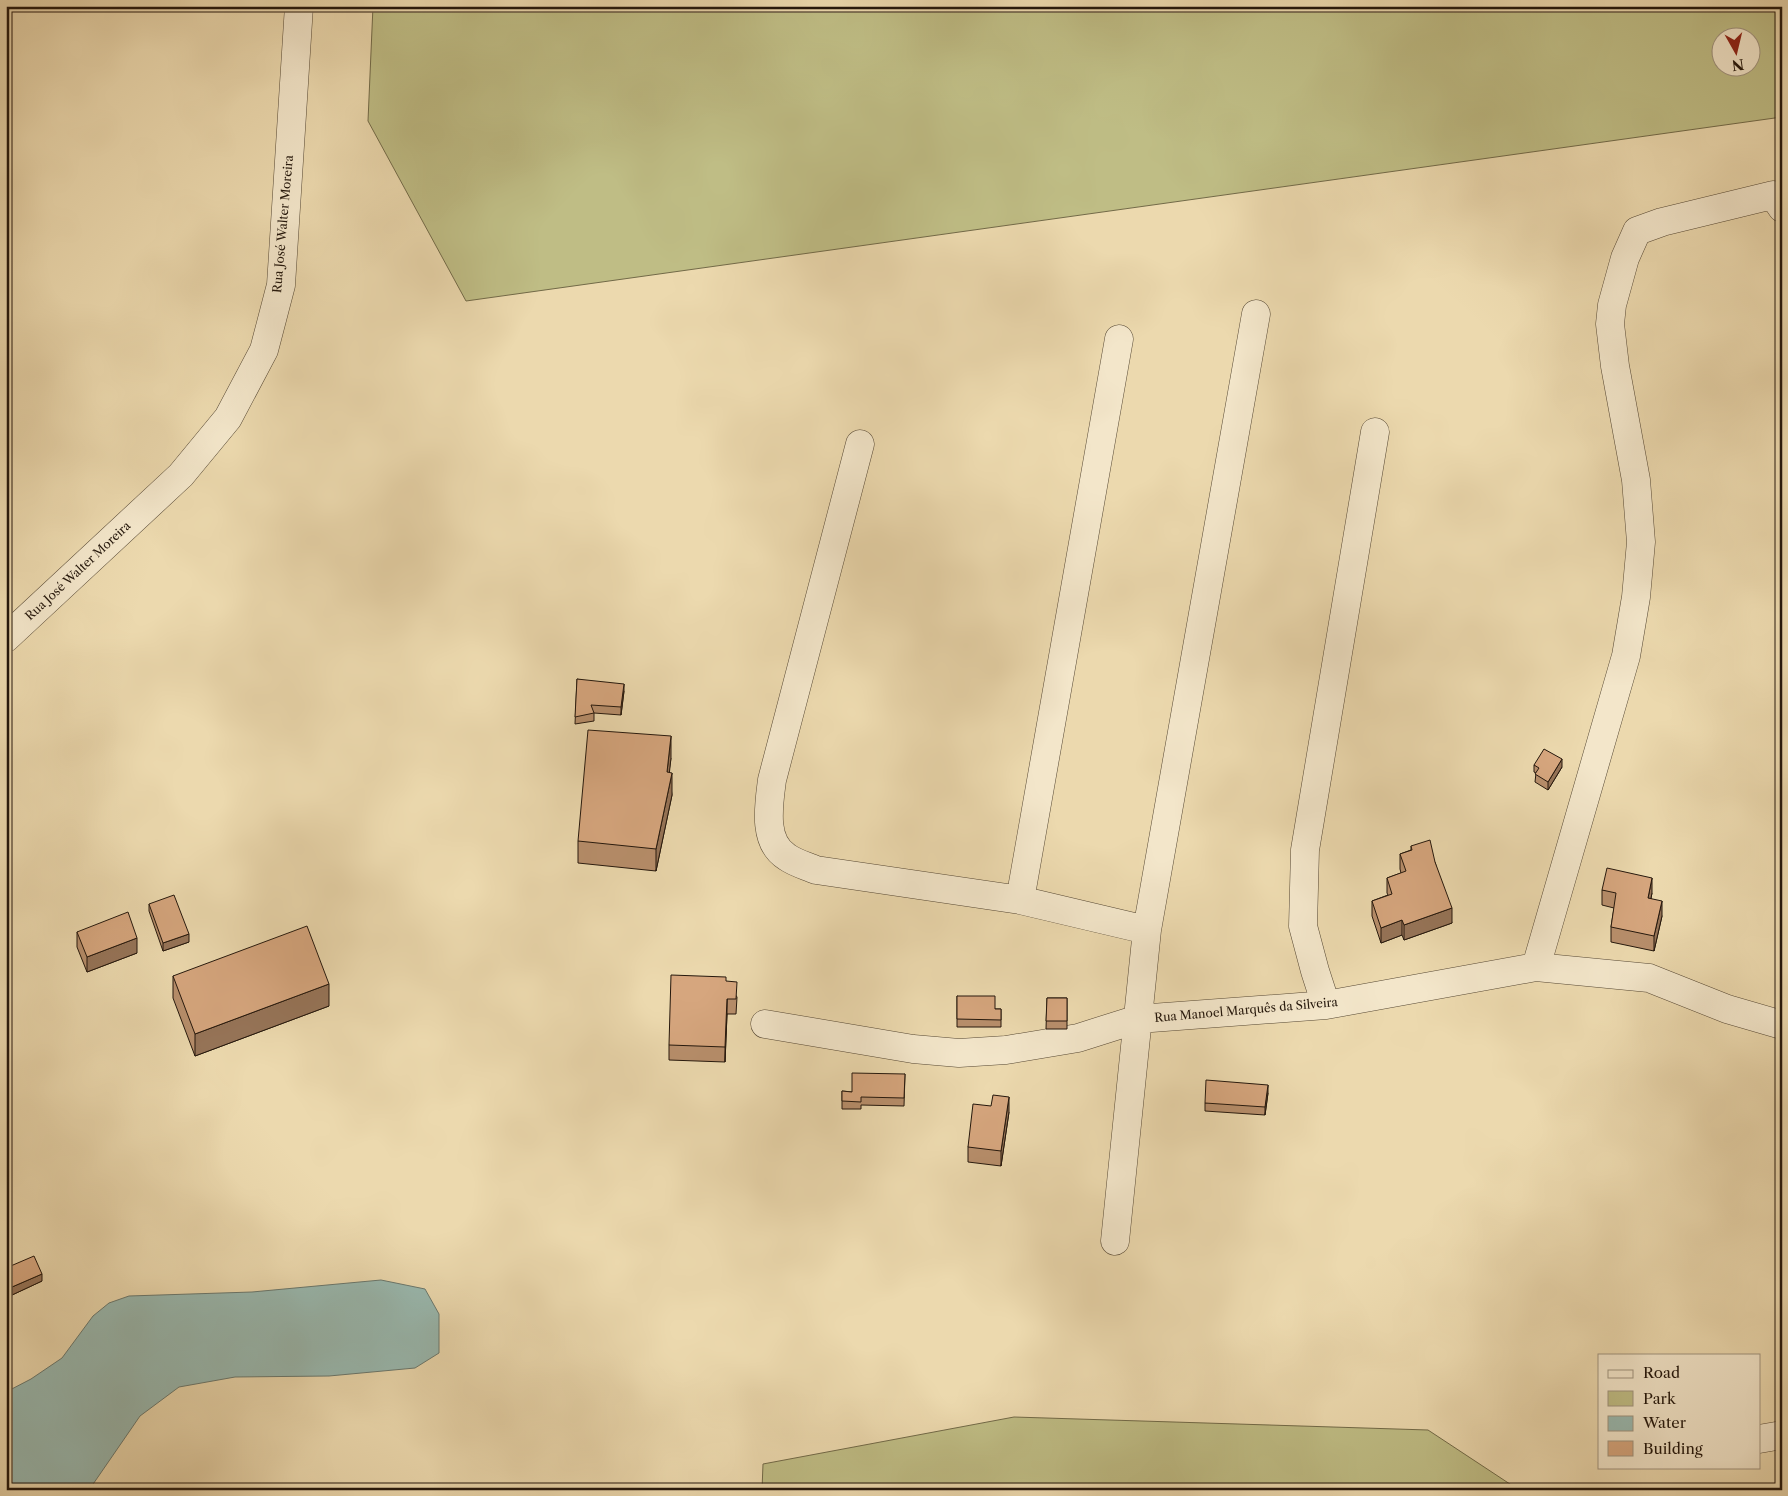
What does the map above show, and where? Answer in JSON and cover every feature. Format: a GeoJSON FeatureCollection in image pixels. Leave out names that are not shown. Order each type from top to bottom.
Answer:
{"type":"FeatureCollection","features":[{"type":"Feature","properties":{"kind":"street","name":"Rua José Walter Moreira"},"geometry":{"type":"LineString","coordinates":[[6,638],[181,475],[228,418],[264,350],[281,284],[299,6]]}},
{"type":"Feature","properties":{"kind":"street"},"geometry":{"type":"LineString","coordinates":[[1536,967],[1626,656],[1636,597],[1642,542],[1636,480],[1615,366],[1610,324],[1612,305],[1626,258],[1637,231],[1662,222],[1773,195],[1782,208]]}},
{"type":"Feature","properties":{"kind":"street"},"geometry":{"type":"LineString","coordinates":[[1115,1241],[1147,930],[1256,314]]}},
{"type":"Feature","properties":{"kind":"street"},"geometry":{"type":"LineString","coordinates":[[1020,900],[1119,338]]}},
{"type":"Feature","properties":{"kind":"street"},"geometry":{"type":"LineString","coordinates":[[1326,1005],[1303,926],[1305,850],[1375,432]]}},
{"type":"Feature","properties":{"kind":"street"},"geometry":{"type":"LineString","coordinates":[[860,444],[772,780],[769,828],[774,844],[786,857],[816,870],[1020,900],[1147,930]]}},
{"type":"Feature","properties":{"kind":"street","name":"Rua Manoel Marquês da Silveira"},"geometry":{"type":"LineString","coordinates":[[765,1024],[914,1049],[959,1053],[1006,1050],[1078,1038],[1138,1019],[1326,1005],[1536,967],[1649,978],[1727,1009],[1781,1021]]}},
{"type":"Feature","properties":{"kind":"street"},"geometry":{"type":"LineString","coordinates":[[1760,1439],[1782,1435]]}},
{"type":"Feature","properties":{"kind":"green space"},"geometry":{"type":"Polygon","coordinates":[[[373,6],[1782,6],[1782,117],[466,301],[368,121],[373,6]]]}},
{"type":"Feature","properties":{"kind":"green space"},"geometry":{"type":"Polygon","coordinates":[[[1014,1417],[1428,1430],[1519,1490],[762,1490],[763,1464],[1014,1417]]]}},
{"type":"Feature","properties":{"kind":"water"},"geometry":{"type":"Polygon","coordinates":[[[381,1280],[425,1289],[439,1314],[439,1353],[415,1368],[329,1376],[235,1377],[179,1387],[140,1416],[89,1490],[6,1490],[6,1392],[31,1379],[62,1358],[93,1316],[109,1303],[129,1296],[252,1292],[381,1280]]]}},
{"type":"Feature","properties":{"kind":"building"},"geometry":{"type":"Polygon","coordinates":[[[577,679],[624,684],[621,707],[591,705],[594,713],[575,717],[577,679]]]}},
{"type":"Feature","properties":{"kind":"building"},"geometry":{"type":"Polygon","coordinates":[[[588,730],[671,736],[667,772],[672,773],[656,849],[578,841],[588,730]]]}},
{"type":"Feature","properties":{"kind":"building"},"geometry":{"type":"Polygon","coordinates":[[[1544,749],[1562,759],[1548,782],[1535,774],[1539,768],[1534,765],[1544,749]]]}},
{"type":"Feature","properties":{"kind":"building"},"geometry":{"type":"Polygon","coordinates":[[[1430,840],[1435,862],[1452,908],[1404,925],[1402,920],[1381,928],[1372,901],[1392,894],[1387,878],[1406,871],[1400,854],[1412,850],[1411,846],[1430,840]]]}},
{"type":"Feature","properties":{"kind":"building"},"geometry":{"type":"Polygon","coordinates":[[[1607,868],[1652,878],[1648,898],[1662,901],[1654,936],[1611,927],[1616,893],[1602,890],[1607,868]]]}},
{"type":"Feature","properties":{"kind":"building"},"geometry":{"type":"Polygon","coordinates":[[[174,895],[189,934],[163,943],[149,904],[174,895]]]}},
{"type":"Feature","properties":{"kind":"building"},"geometry":{"type":"Polygon","coordinates":[[[128,912],[137,938],[87,957],[77,932],[128,912]]]}},
{"type":"Feature","properties":{"kind":"building"},"geometry":{"type":"Polygon","coordinates":[[[307,926],[329,984],[195,1034],[173,976],[307,926]]]}},
{"type":"Feature","properties":{"kind":"building"},"geometry":{"type":"Polygon","coordinates":[[[671,975],[726,977],[726,981],[737,982],[736,999],[727,999],[725,1047],[669,1045],[671,975]]]}},
{"type":"Feature","properties":{"kind":"building"},"geometry":{"type":"Polygon","coordinates":[[[957,996],[995,996],[995,1009],[1001,1009],[1001,1020],[957,1019],[957,996]]]}},
{"type":"Feature","properties":{"kind":"building"},"geometry":{"type":"Polygon","coordinates":[[[1047,998],[1067,998],[1067,1021],[1046,1021],[1047,998]]]}},
{"type":"Feature","properties":{"kind":"building"},"geometry":{"type":"Polygon","coordinates":[[[852,1073],[905,1074],[904,1098],[861,1097],[861,1102],[842,1101],[842,1091],[852,1092],[852,1073]]]}},
{"type":"Feature","properties":{"kind":"building"},"geometry":{"type":"Polygon","coordinates":[[[1206,1080],[1268,1085],[1265,1107],[1205,1103],[1206,1080]]]}},
{"type":"Feature","properties":{"kind":"building"},"geometry":{"type":"Polygon","coordinates":[[[993,1095],[1009,1097],[1001,1151],[968,1147],[973,1104],[991,1106],[993,1095]]]}},
{"type":"Feature","properties":{"kind":"building"},"geometry":{"type":"Polygon","coordinates":[[[34,1256],[42,1274],[12,1287],[6,1274],[6,1268],[34,1256]]]}}]}
